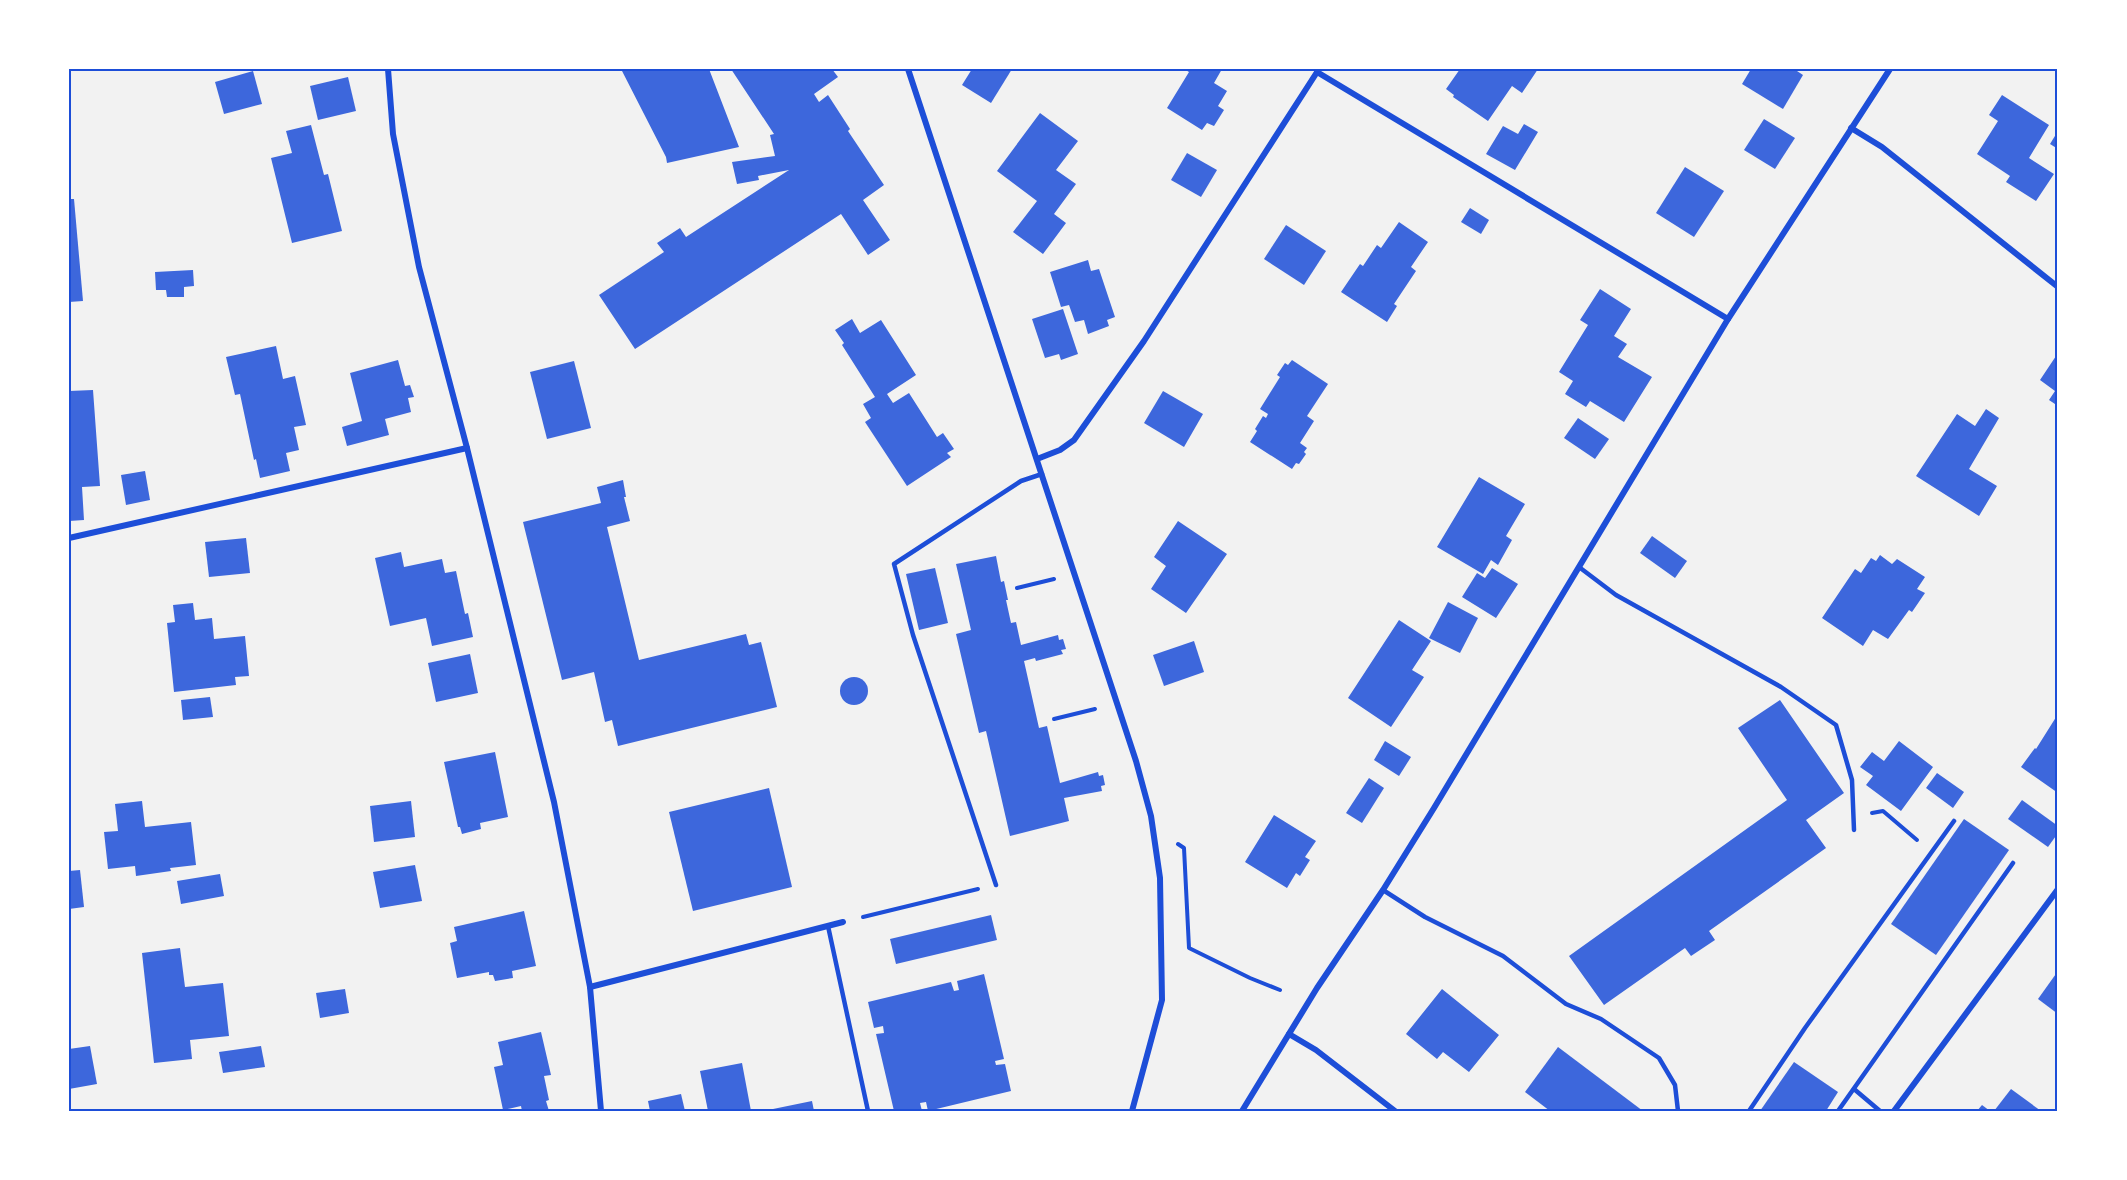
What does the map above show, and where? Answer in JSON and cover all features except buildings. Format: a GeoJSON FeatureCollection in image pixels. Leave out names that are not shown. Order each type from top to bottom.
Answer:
{"type":"FeatureCollection","features":[{"type":"Feature","properties":{"kind":"street"},"geometry":{"type":"LineString","coordinates":[[387,69],[393,134],[419,267],[554,802],[590,987],[601,1111]]}},
{"type":"Feature","properties":{"kind":"street"},"geometry":{"type":"LineString","coordinates":[[908,69],[1136,761],[1151,816],[1160,878],[1162,1000],[1132,1111]]}},
{"type":"Feature","properties":{"kind":"street"},"geometry":{"type":"LineString","coordinates":[[1242,1111],[1329,968],[1383,890],[1728,319],[1890,69]]}},
{"type":"Feature","properties":{"kind":"street"},"geometry":{"type":"LineString","coordinates":[[1037,459],[1060,450],[1074,440],[1144,341],[1318,70],[1728,319]]}},
{"type":"Feature","properties":{"kind":"street"},"geometry":{"type":"LineString","coordinates":[[1851,128],[1882,147],[2058,287]]}},
{"type":"Feature","properties":{"kind":"street"},"geometry":{"type":"LineString","coordinates":[[69,538],[466,448]]}},
{"type":"Feature","properties":{"kind":"street"},"geometry":{"type":"LineString","coordinates":[[1894,1111],[2058,889]]}},
{"type":"Feature","properties":{"kind":"street"},"geometry":{"type":"LineString","coordinates":[[590,987],[843,922]]}},
{"type":"Feature","properties":{"kind":"street"},"geometry":{"type":"LineString","coordinates":[[1289,1034],[1316,1050],[1395,1111]]}},
{"type":"Feature","properties":{"kind":"lane"},"geometry":{"type":"LineString","coordinates":[[996,885],[913,635],[894,564],[1021,481],[1042,474]]}},
{"type":"Feature","properties":{"kind":"lane"},"geometry":{"type":"LineString","coordinates":[[1579,567],[1616,595],[1781,687],[1836,725],[1852,780],[1854,830]]}},
{"type":"Feature","properties":{"kind":"lane"},"geometry":{"type":"LineString","coordinates":[[1749,1111],[1804,1028],[1954,821]]}},
{"type":"Feature","properties":{"kind":"lane"},"geometry":{"type":"LineString","coordinates":[[1838,1111],[2013,863]]}},
{"type":"Feature","properties":{"kind":"lane"},"geometry":{"type":"LineString","coordinates":[[1383,890],[1425,917],[1503,956],[1566,1004],[1601,1019],[1659,1058],[1675,1085],[1678,1111]]}},
{"type":"Feature","properties":{"kind":"lane"},"geometry":{"type":"LineString","coordinates":[[828,926],[868,1111]]}},
{"type":"Feature","properties":{"kind":"lane"},"geometry":{"type":"LineString","coordinates":[[1854,1089],[1880,1111]]}},
{"type":"Feature","properties":{"kind":"path"},"geometry":{"type":"LineString","coordinates":[[1017,588],[1054,579]]}},
{"type":"Feature","properties":{"kind":"path"},"geometry":{"type":"LineString","coordinates":[[1054,719],[1095,709]]}},
{"type":"Feature","properties":{"kind":"path"},"geometry":{"type":"LineString","coordinates":[[1855,815],[1883,811],[1931,852]]}},
{"type":"Feature","properties":{"kind":"path"},"geometry":{"type":"LineString","coordinates":[[1178,844],[1184,848],[1190,948],[1250,978],[1280,990]]}},
{"type":"Feature","properties":{"kind":"path"},"geometry":{"type":"LineString","coordinates":[[843,922],[996,885]]}}]}
